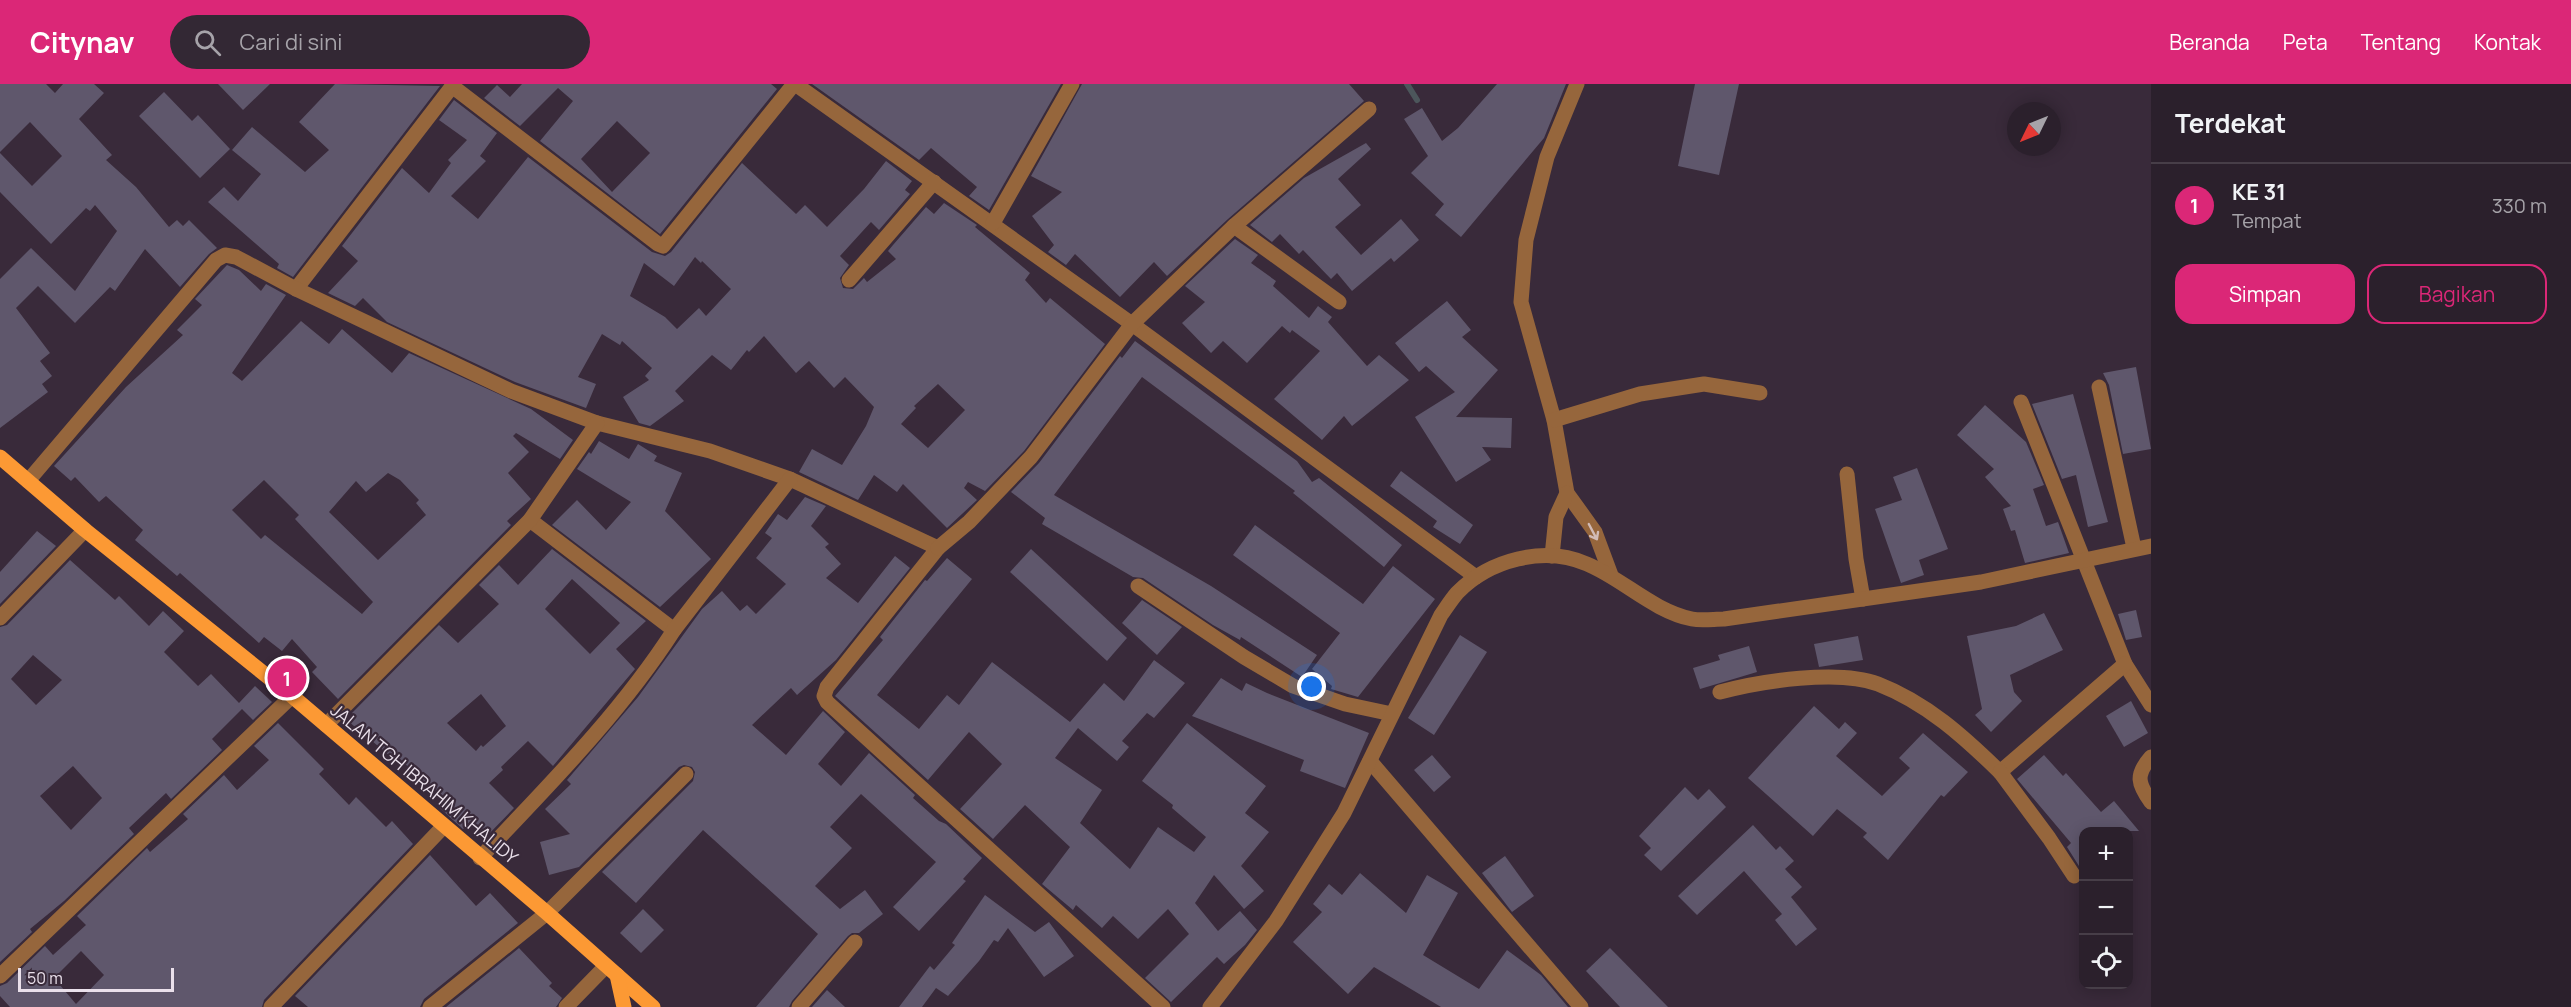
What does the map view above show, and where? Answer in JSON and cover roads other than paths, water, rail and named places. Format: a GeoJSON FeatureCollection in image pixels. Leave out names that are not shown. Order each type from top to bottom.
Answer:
{"type":"FeatureCollection","features":[{"type":"Feature","properties":{"kind":"main road","name":"JALAN TGH IBRAHIM KHALIDY"},"geometry":{"type":"LineString","coordinates":[[0,457],[84,530],[292,696],[443,827],[547,913],[653,1007]]}},
{"type":"Feature","properties":{"kind":"main road"},"geometry":{"type":"LineString","coordinates":[[612,971],[624,1007]]}},
{"type":"Feature","properties":{"kind":"street"},"geometry":{"type":"LineString","coordinates":[[296,289],[453,85],[663,246],[794,84],[993,223],[1476,577]]}},
{"type":"Feature","properties":{"kind":"street"},"geometry":{"type":"LineString","coordinates":[[993,223],[1072,84]]}},
{"type":"Feature","properties":{"kind":"street"},"geometry":{"type":"LineString","coordinates":[[1577,84],[1547,157],[1526,240],[1521,302],[1554,420],[1567,493],[1595,532],[1611,575]]}},
{"type":"Feature","properties":{"kind":"street"},"geometry":{"type":"LineString","coordinates":[[1163,1007],[827,702],[824,696],[827,687],[938,548],[969,522],[1031,457],[1132,324],[1234,226],[1369,109]]}},
{"type":"Feature","properties":{"kind":"street"},"geometry":{"type":"LineString","coordinates":[[849,280],[934,182]]}},
{"type":"Feature","properties":{"kind":"street"},"geometry":{"type":"LineString","coordinates":[[1234,226],[1339,302]]}},
{"type":"Feature","properties":{"kind":"street"},"geometry":{"type":"LineString","coordinates":[[28,481],[216,260],[225,255],[236,257],[296,289],[511,391],[597,423],[710,451],[790,479],[938,548]]}},
{"type":"Feature","properties":{"kind":"street"},"geometry":{"type":"LineString","coordinates":[[1554,420],[1640,394],[1704,384],[1760,393]]}},
{"type":"Feature","properties":{"kind":"street"},"geometry":{"type":"LineString","coordinates":[[2099,387],[2134,548]]}},
{"type":"Feature","properties":{"kind":"street"},"geometry":{"type":"LineString","coordinates":[[2021,402],[2125,664],[2151,705]]}},
{"type":"Feature","properties":{"kind":"street"},"geometry":{"type":"LineString","coordinates":[[326,725],[530,520],[597,423]]}},
{"type":"Feature","properties":{"kind":"street"},"geometry":{"type":"LineString","coordinates":[[1847,474],[1863,599]]}},
{"type":"Feature","properties":{"kind":"street"},"geometry":{"type":"LineString","coordinates":[[480,858],[573,758],[658,654],[790,479]]}},
{"type":"Feature","properties":{"kind":"street"},"geometry":{"type":"LineString","coordinates":[[1545,556],[1556,517],[1567,493]]}},
{"type":"Feature","properties":{"kind":"street"},"geometry":{"type":"LineString","coordinates":[[530,520],[674,630]]}},
{"type":"Feature","properties":{"kind":"street"},"geometry":{"type":"LineString","coordinates":[[0,618],[84,530]]}},
{"type":"Feature","properties":{"kind":"street"},"geometry":{"type":"LineString","coordinates":[[1210,1007],[1276,921],[1344,813],[1441,615],[1457,594],[1476,577],[1508,561],[1545,556],[1585,562],[1611,575],[1671,613],[1694,619],[1724,619],[1981,582],[2151,546]]}},
{"type":"Feature","properties":{"kind":"street"},"geometry":{"type":"LineString","coordinates":[[1138,586],[1244,657],[1293,686],[1345,704],[1392,714]]}},
{"type":"Feature","properties":{"kind":"street"},"geometry":{"type":"LineString","coordinates":[[2000,772],[2125,664]]}},
{"type":"Feature","properties":{"kind":"street"},"geometry":{"type":"LineString","coordinates":[[1720,692],[1753,683],[1783,680],[1852,678],[1878,684],[1935,715],[1957,730],[2000,772],[2074,876]]}},
{"type":"Feature","properties":{"kind":"street"},"geometry":{"type":"LineString","coordinates":[[0,976],[292,696]]}},
{"type":"Feature","properties":{"kind":"street"},"geometry":{"type":"LineString","coordinates":[[2151,757],[2140,772],[2140,786],[2151,802]]}},
{"type":"Feature","properties":{"kind":"street"},"geometry":{"type":"LineString","coordinates":[[1370,761],[1581,1007]]}},
{"type":"Feature","properties":{"kind":"street"},"geometry":{"type":"LineString","coordinates":[[430,1007],[547,913],[686,774]]}},
{"type":"Feature","properties":{"kind":"street"},"geometry":{"type":"LineString","coordinates":[[271,1007],[443,827]]}},
{"type":"Feature","properties":{"kind":"street"},"geometry":{"type":"LineString","coordinates":[[799,1007],[855,942]]}},
{"type":"Feature","properties":{"kind":"street"},"geometry":{"type":"LineString","coordinates":[[566,1007],[612,971]]}},
{"type":"Feature","properties":{"kind":"waterway"},"geometry":{"type":"LineString","coordinates":[[1407,84],[1417,100]]}},
{"type":"Feature","properties":{"kind":"place","name":"KE 31"},"geometry":{"type":"Point","coordinates":[287,678]}}]}
